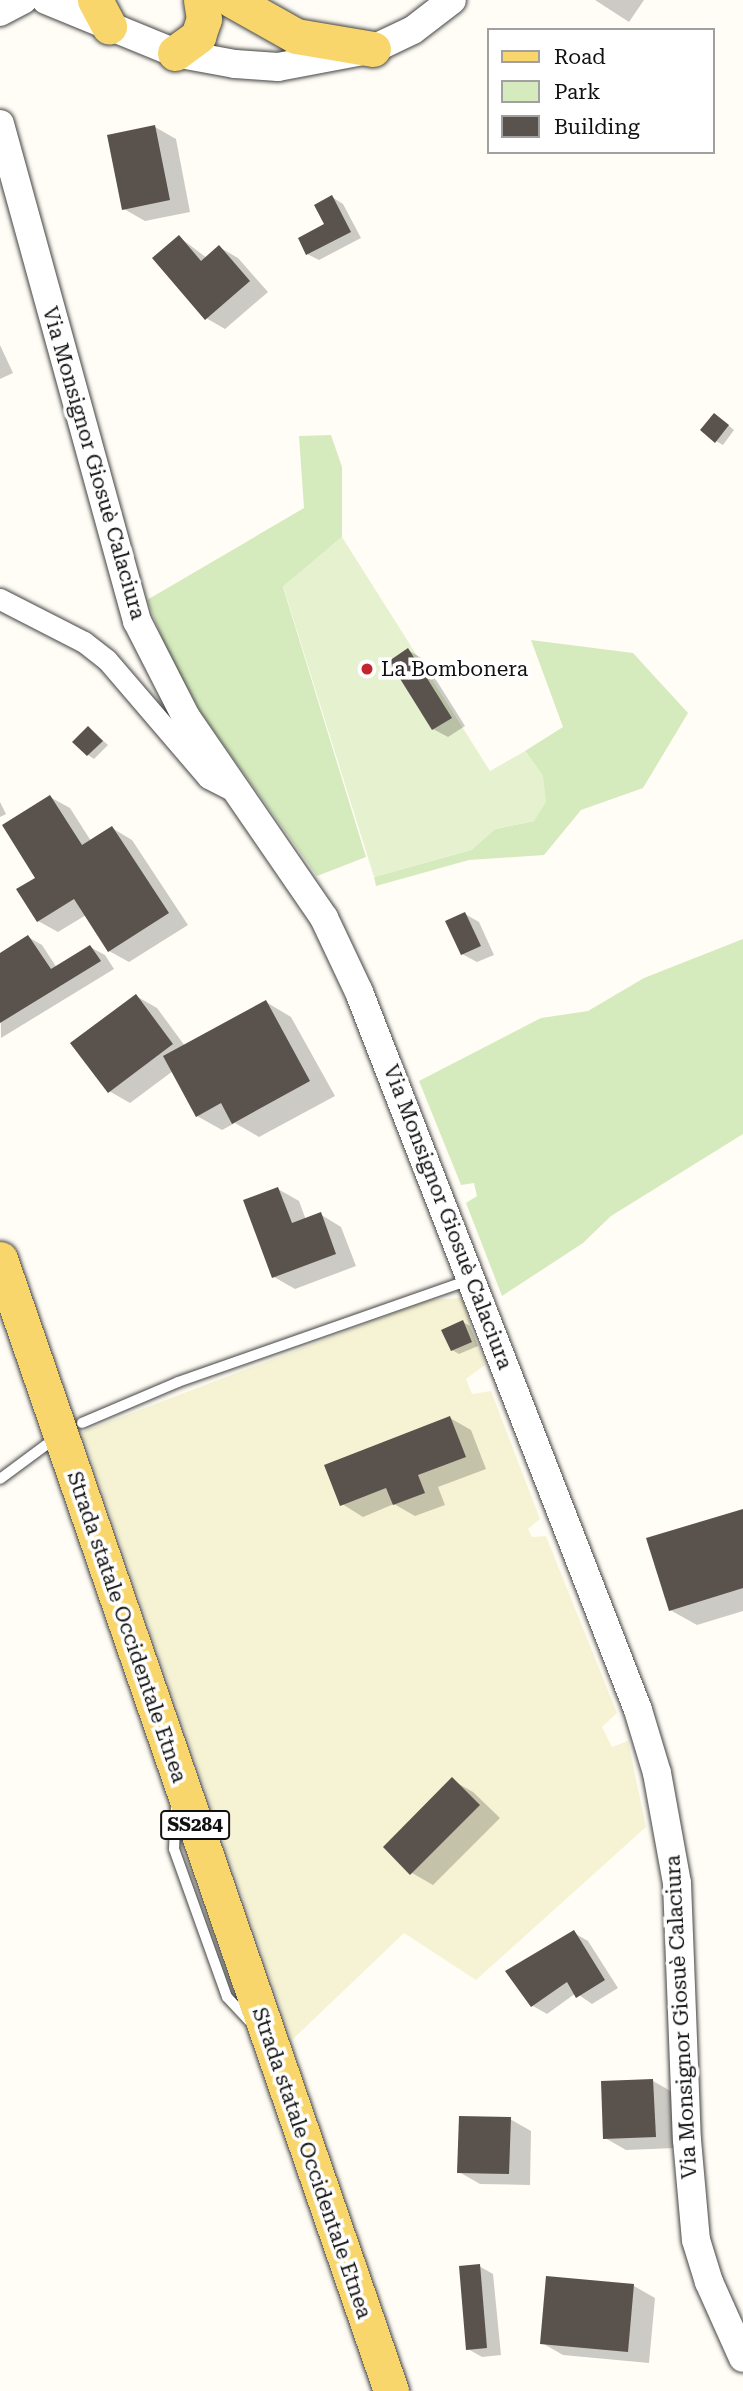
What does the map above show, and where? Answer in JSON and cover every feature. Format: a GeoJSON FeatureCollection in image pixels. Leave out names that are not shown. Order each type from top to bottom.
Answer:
{"type":"FeatureCollection","features":[{"type":"Feature","properties":{"kind":"main road"},"geometry":{"type":"LineString","coordinates":[[175,53],[198,36],[204,19],[201,0]]}},
{"type":"Feature","properties":{"kind":"main road"},"geometry":{"type":"LineString","coordinates":[[232,0],[296,36],[373,49]]}},
{"type":"Feature","properties":{"kind":"main road","name":"Strada statale Occidentale Etnea"},"geometry":{"type":"LineString","coordinates":[[0,1259],[391,2391]]}},
{"type":"Feature","properties":{"kind":"street"},"geometry":{"type":"LineString","coordinates":[[0,12],[23,0]]}},
{"type":"Feature","properties":{"kind":"street"},"geometry":{"type":"LineString","coordinates":[[46,0],[102,13],[175,53],[235,64],[278,67],[373,49],[413,30],[452,0]]}},
{"type":"Feature","properties":{"kind":"street","name":"Via Monsignor Giosuè Calaciura"},"geometry":{"type":"LineString","coordinates":[[0,124],[137,621],[161,675],[237,793],[292,865],[324,918],[383,1048],[638,1710],[657,1773],[677,1883],[694,2226],[709,2282],[743,2358]]}},
{"type":"Feature","properties":{"kind":"street"},"geometry":{"type":"LineString","coordinates":[[0,598],[84,642],[107,660],[208,778],[237,793]]}},
{"type":"Feature","properties":{"kind":"lane"},"geometry":{"type":"LineString","coordinates":[[82,1423],[178,1382],[472,1279]]}},
{"type":"Feature","properties":{"kind":"lane"},"geometry":{"type":"LineString","coordinates":[[0,1479],[46,1445]]}},
{"type":"Feature","properties":{"kind":"shaded area"},"geometry":{"type":"Polygon","coordinates":[[[462,1298],[485,1365],[466,1379],[472,1394],[491,1391],[540,1519],[528,1529],[532,1537],[546,1536],[617,1713],[602,1727],[612,1747],[628,1741],[646,1827],[476,1980],[404,1933],[292,2040],[82,1432],[428,1300],[462,1298]]]}},
{"type":"Feature","properties":{"kind":"green space"},"geometry":{"type":"Polygon","coordinates":[[[331,435],[342,467],[342,537],[283,587],[366,857],[317,876],[201,713],[167,651],[147,600],[304,508],[299,436],[331,435]]]}},
{"type":"Feature","properties":{"kind":"green space","name":"La Bombonera"},"geometry":{"type":"Polygon","coordinates":[[[342,537],[490,771],[525,751],[543,776],[546,802],[534,821],[495,829],[471,850],[374,877],[283,586],[342,537]]]}},
{"type":"Feature","properties":{"kind":"green space"},"geometry":{"type":"Polygon","coordinates":[[[531,640],[633,653],[688,713],[643,788],[581,810],[544,855],[469,860],[376,886],[374,877],[471,850],[495,829],[534,821],[543,776],[525,751],[563,727],[531,640]]]}},
{"type":"Feature","properties":{"kind":"green space"},"geometry":{"type":"Polygon","coordinates":[[[743,939],[743,1134],[611,1216],[583,1243],[502,1296],[466,1203],[477,1196],[474,1183],[461,1185],[419,1081],[541,1018],[588,1011],[644,978],[743,939]]]}},
{"type":"Feature","properties":{"kind":"building"},"geometry":{"type":"Polygon","coordinates":[[[155,125],[170,200],[122,210],[107,135],[155,125]]]}},
{"type":"Feature","properties":{"kind":"building"},"geometry":{"type":"Polygon","coordinates":[[[332,195],[351,232],[306,255],[298,238],[324,224],[314,205],[332,195]]]}},
{"type":"Feature","properties":{"kind":"building"},"geometry":{"type":"Polygon","coordinates":[[[179,235],[201,261],[219,245],[250,281],[205,320],[152,258],[179,235]]]}},
{"type":"Feature","properties":{"kind":"building"},"geometry":{"type":"Polygon","coordinates":[[[714,413],[729,425],[715,443],[700,430],[714,413]]]}},
{"type":"Feature","properties":{"kind":"building"},"geometry":{"type":"Polygon","coordinates":[[[408,648],[452,718],[432,730],[389,661],[408,648]]]}},
{"type":"Feature","properties":{"kind":"building"},"geometry":{"type":"Polygon","coordinates":[[[88,726],[103,741],[87,756],[72,742],[88,726]]]}},
{"type":"Feature","properties":{"kind":"building"},"geometry":{"type":"Polygon","coordinates":[[[50,795],[82,845],[112,826],[169,913],[108,952],[74,899],[37,922],[16,889],[35,878],[2,825],[50,795]]]}},
{"type":"Feature","properties":{"kind":"building"},"geometry":{"type":"Polygon","coordinates":[[[465,912],[481,946],[461,955],[445,921],[465,912]]]}},
{"type":"Feature","properties":{"kind":"building"},"geometry":{"type":"Polygon","coordinates":[[[28,935],[51,969],[90,945],[101,961],[0,1023],[0,953],[28,935]]]}},
{"type":"Feature","properties":{"kind":"building"},"geometry":{"type":"Polygon","coordinates":[[[136,994],[173,1044],[108,1093],[70,1043],[136,994]]]}},
{"type":"Feature","properties":{"kind":"building"},"geometry":{"type":"Polygon","coordinates":[[[266,1000],[310,1081],[232,1124],[221,1103],[196,1117],[163,1056],[266,1000]]]}},
{"type":"Feature","properties":{"kind":"building"},"geometry":{"type":"Polygon","coordinates":[[[278,1187],[292,1223],[321,1212],[336,1254],[272,1278],[243,1200],[278,1187]]]}},
{"type":"Feature","properties":{"kind":"building"},"geometry":{"type":"Polygon","coordinates":[[[463,1320],[472,1342],[451,1351],[441,1330],[463,1320]]]}},
{"type":"Feature","properties":{"kind":"building"},"geometry":{"type":"Polygon","coordinates":[[[450,1416],[466,1457],[418,1475],[425,1493],[393,1505],[386,1488],[340,1506],[324,1465],[450,1416]]]}},
{"type":"Feature","properties":{"kind":"building"},"geometry":{"type":"Polygon","coordinates":[[[743,1509],[743,1588],[669,1611],[646,1538],[743,1509]]]}},
{"type":"Feature","properties":{"kind":"building"},"geometry":{"type":"Polygon","coordinates":[[[452,1777],[480,1805],[410,1875],[383,1847],[452,1777]]]}},
{"type":"Feature","properties":{"kind":"building"},"geometry":{"type":"Polygon","coordinates":[[[574,1930],[605,1980],[576,1998],[567,1982],[531,2007],[505,1971],[574,1930]]]}},
{"type":"Feature","properties":{"kind":"building"},"geometry":{"type":"Polygon","coordinates":[[[653,2079],[656,2137],[603,2139],[601,2081],[653,2079]]]}},
{"type":"Feature","properties":{"kind":"building"},"geometry":{"type":"Polygon","coordinates":[[[459,2116],[511,2117],[509,2174],[457,2173],[459,2116]]]}},
{"type":"Feature","properties":{"kind":"building"},"geometry":{"type":"Polygon","coordinates":[[[480,2264],[487,2348],[466,2350],[459,2266],[480,2264]]]}},
{"type":"Feature","properties":{"kind":"building"},"geometry":{"type":"Polygon","coordinates":[[[546,2276],[634,2284],[628,2352],[540,2344],[546,2276]]]}},
{"type":"Feature","properties":{"kind":"place","name":"La Bombonera"},"geometry":{"type":"Point","coordinates":[367,669]}}]}
